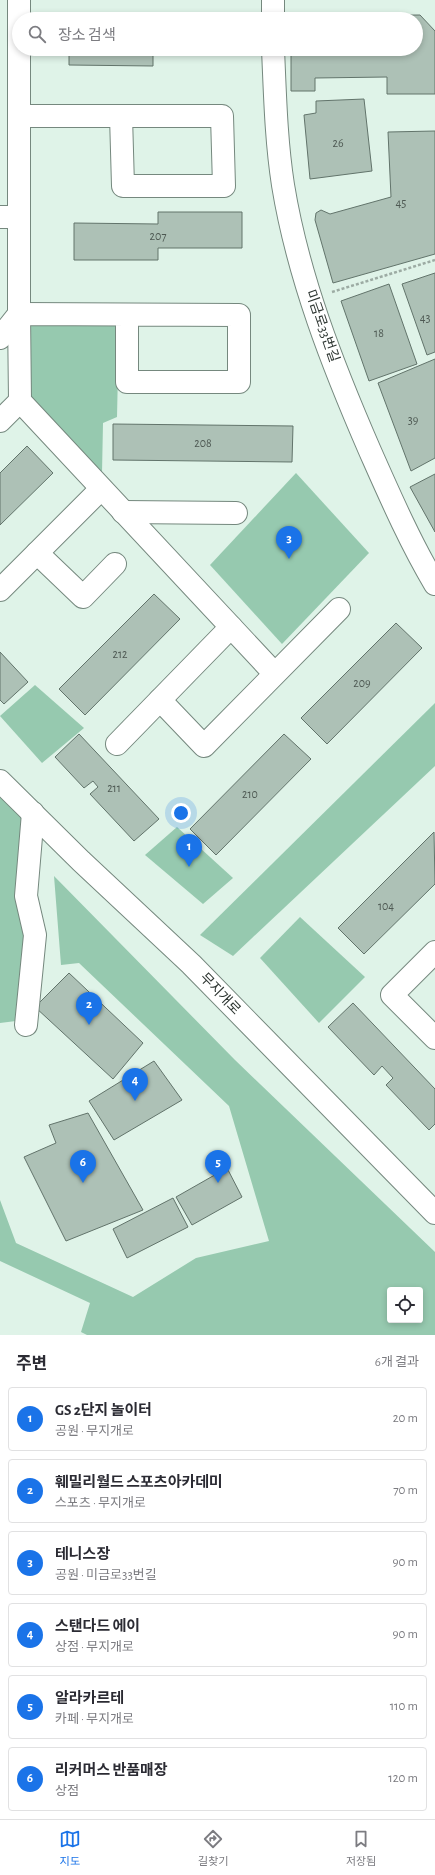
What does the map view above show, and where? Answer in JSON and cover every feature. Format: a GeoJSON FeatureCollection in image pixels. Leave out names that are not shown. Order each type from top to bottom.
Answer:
{"type":"FeatureCollection","features":[{"type":"Feature","properties":{"kind":"street"},"geometry":{"type":"LineString","coordinates":[[19,0],[19,12]]}},
{"type":"Feature","properties":{"kind":"street"},"geometry":{"type":"LineString","coordinates":[[273,0],[273,12]]}},
{"type":"Feature","properties":{"kind":"street"},"geometry":{"type":"LineString","coordinates":[[19,56],[19,116],[10,217],[19,314],[20,401],[274,673]]}},
{"type":"Feature","properties":{"kind":"street","name":"미금로33번길"},"geometry":{"type":"LineString","coordinates":[[273,56],[278,150],[288,214],[302,267],[344,391],[403,523],[435,584]]}},
{"type":"Feature","properties":{"kind":"street"},"geometry":{"type":"LineString","coordinates":[[19,116],[121,116],[222,116],[224,186],[123,186],[121,116]]}},
{"type":"Feature","properties":{"kind":"street"},"geometry":{"type":"LineString","coordinates":[[19,314],[239,315],[239,382],[127,382],[127,315]]}},
{"type":"Feature","properties":{"kind":"street"},"geometry":{"type":"LineString","coordinates":[[0,338],[19,314]]}},
{"type":"Feature","properties":{"kind":"street"},"geometry":{"type":"LineString","coordinates":[[0,421],[20,401]]}},
{"type":"Feature","properties":{"kind":"street"},"geometry":{"type":"LineString","coordinates":[[0,590],[101,489]]}},
{"type":"Feature","properties":{"kind":"street"},"geometry":{"type":"LineString","coordinates":[[123,512],[236,513]]}},
{"type":"Feature","properties":{"kind":"street"},"geometry":{"type":"LineString","coordinates":[[37,553],[83,597],[115,564]]}},
{"type":"Feature","properties":{"kind":"street"},"geometry":{"type":"LineString","coordinates":[[160,700],[204,746],[274,673],[339,609]]}},
{"type":"Feature","properties":{"kind":"street"},"geometry":{"type":"LineString","coordinates":[[117,744],[231,627]]}},
{"type":"Feature","properties":{"kind":"street","name":"무지개로"},"geometry":{"type":"LineString","coordinates":[[0,781],[81,862],[191,964],[435,1213]]}},
{"type":"Feature","properties":{"kind":"street"},"geometry":{"type":"LineString","coordinates":[[26,1025],[35,935],[26,896],[33,813]]}},
{"type":"Feature","properties":{"kind":"street"},"geometry":{"type":"LineString","coordinates":[[435,952],[392,995],[435,1038]]}},
{"type":"Feature","properties":{"kind":"path"},"geometry":{"type":"LineString","coordinates":[[329,293],[435,260]]}},
{"type":"Feature","properties":{"kind":"green space"},"geometry":{"type":"Polygon","coordinates":[[[29,325],[119,325],[117,417],[103,423],[102,473],[30,399],[29,325]]]}},
{"type":"Feature","properties":{"kind":"green space"},"geometry":{"type":"Polygon","coordinates":[[[296,473],[369,553],[282,644],[210,565],[296,473]]]}},
{"type":"Feature","properties":{"kind":"green space"},"geometry":{"type":"Polygon","coordinates":[[[35,685],[84,728],[42,763],[0,716],[35,685]]]}},
{"type":"Feature","properties":{"kind":"green space"},"geometry":{"type":"Polygon","coordinates":[[[435,703],[435,766],[233,956],[200,935],[435,703]]]}},
{"type":"Feature","properties":{"kind":"green space"},"geometry":{"type":"Polygon","coordinates":[[[0,790],[27,819],[29,938],[16,1021],[0,1023],[0,790]]]}},
{"type":"Feature","properties":{"kind":"green space"},"geometry":{"type":"Polygon","coordinates":[[[177,827],[233,878],[203,904],[145,855],[177,827]]]}},
{"type":"Feature","properties":{"kind":"green space"},"geometry":{"type":"Polygon","coordinates":[[[54,876],[235,1060],[435,1252],[435,1335],[87,1335],[81,1332],[90,1303],[0,1261],[0,1200],[16,1243],[133,1297],[196,1258],[269,1241],[229,1106],[79,963],[61,965],[54,876]]]}},
{"type":"Feature","properties":{"kind":"green space"},"geometry":{"type":"Polygon","coordinates":[[[300,917],[365,977],[319,1023],[260,958],[300,917]]]}},
{"type":"Feature","properties":{"kind":"building"},"geometry":{"type":"Polygon","coordinates":[[[423,18],[435,31],[435,94],[387,94],[387,77],[315,78],[315,91],[291,91],[291,56],[423,56],[423,18]]]}},
{"type":"Feature","properties":{"kind":"building"},"geometry":{"type":"Polygon","coordinates":[[[69,56],[153,56],[153,66],[69,65],[69,56]]]}},
{"type":"Feature","properties":{"kind":"building"},"geometry":{"type":"Polygon","coordinates":[[[364,99],[372,171],[310,179],[304,115],[316,113],[316,101],[364,99]]]}},
{"type":"Feature","properties":{"kind":"building"},"geometry":{"type":"Polygon","coordinates":[[[435,131],[435,254],[333,283],[315,220],[316,213],[321,210],[330,214],[391,197],[388,132],[435,131]]]}},
{"type":"Feature","properties":{"kind":"building"},"geometry":{"type":"Polygon","coordinates":[[[158,212],[242,212],[242,248],[158,248],[158,260],[74,260],[74,223],[158,224],[158,212]]]}},
{"type":"Feature","properties":{"kind":"building"},"geometry":{"type":"Polygon","coordinates":[[[435,273],[435,352],[427,355],[402,284],[435,273]]]}},
{"type":"Feature","properties":{"kind":"building"},"geometry":{"type":"Polygon","coordinates":[[[389,284],[417,364],[369,381],[341,301],[389,284]]]}},
{"type":"Feature","properties":{"kind":"building"},"geometry":{"type":"Polygon","coordinates":[[[435,359],[435,458],[411,471],[378,383],[435,359]]]}},
{"type":"Feature","properties":{"kind":"building"},"geometry":{"type":"Polygon","coordinates":[[[113,424],[293,426],[292,462],[113,460],[113,424]]]}},
{"type":"Feature","properties":{"kind":"building"},"geometry":{"type":"Polygon","coordinates":[[[27,446],[53,473],[0,525],[0,473],[27,446]]]}},
{"type":"Feature","properties":{"kind":"building"},"geometry":{"type":"Polygon","coordinates":[[[435,474],[435,532],[410,487],[435,474]]]}},
{"type":"Feature","properties":{"kind":"building"},"geometry":{"type":"Polygon","coordinates":[[[154,594],[180,619],[85,715],[59,689],[154,594]]]}},
{"type":"Feature","properties":{"kind":"building"},"geometry":{"type":"Polygon","coordinates":[[[396,623],[422,648],[327,744],[301,718],[396,623]]]}},
{"type":"Feature","properties":{"kind":"building"},"geometry":{"type":"Polygon","coordinates":[[[0,652],[28,682],[4,704],[0,700],[0,652]]]}},
{"type":"Feature","properties":{"kind":"building"},"geometry":{"type":"Polygon","coordinates":[[[79,734],[159,819],[134,841],[90,794],[98,787],[93,781],[84,788],[55,757],[79,734]]]}},
{"type":"Feature","properties":{"kind":"building"},"geometry":{"type":"Polygon","coordinates":[[[284,734],[311,759],[216,855],[190,829],[284,734]]]}},
{"type":"Feature","properties":{"kind":"building"},"geometry":{"type":"Polygon","coordinates":[[[434,832],[435,884],[364,954],[338,928],[434,832]]]}},
{"type":"Feature","properties":{"kind":"building"},"geometry":{"type":"Polygon","coordinates":[[[69,973],[143,1043],[113,1079],[35,1007],[69,973]]]}},
{"type":"Feature","properties":{"kind":"building"},"geometry":{"type":"Polygon","coordinates":[[[353,1003],[435,1089],[435,1124],[429,1130],[386,1085],[393,1078],[382,1066],[374,1075],[328,1027],[353,1003]]]}},
{"type":"Feature","properties":{"kind":"building"},"geometry":{"type":"Polygon","coordinates":[[[154,1061],[182,1100],[114,1140],[89,1101],[154,1061]]]}},
{"type":"Feature","properties":{"kind":"building"},"geometry":{"type":"Polygon","coordinates":[[[88,1113],[143,1210],[66,1241],[24,1157],[56,1143],[49,1125],[88,1113]]]}},
{"type":"Feature","properties":{"kind":"building"},"geometry":{"type":"Polygon","coordinates":[[[227,1168],[242,1197],[192,1225],[176,1197],[227,1168]]]}},
{"type":"Feature","properties":{"kind":"building"},"geometry":{"type":"Polygon","coordinates":[[[173,1198],[188,1227],[127,1258],[113,1229],[173,1198]]]}},
{"type":"Feature","properties":{"kind":"place","name":"테니스장"},"geometry":{"type":"Point","coordinates":[289,559]}},
{"type":"Feature","properties":{"kind":"place","name":"GS 2단지 놀이터"},"geometry":{"type":"Point","coordinates":[189,867]}},
{"type":"Feature","properties":{"kind":"place","name":"훼밀리월드 스포츠아카데미"},"geometry":{"type":"Point","coordinates":[89,1025]}},
{"type":"Feature","properties":{"kind":"place","name":"스탠다드 에이"},"geometry":{"type":"Point","coordinates":[135,1101]}},
{"type":"Feature","properties":{"kind":"place","name":"리커머스 반품매장"},"geometry":{"type":"Point","coordinates":[83,1183]}},
{"type":"Feature","properties":{"kind":"place","name":"알라카르테"},"geometry":{"type":"Point","coordinates":[218,1183]}}]}
